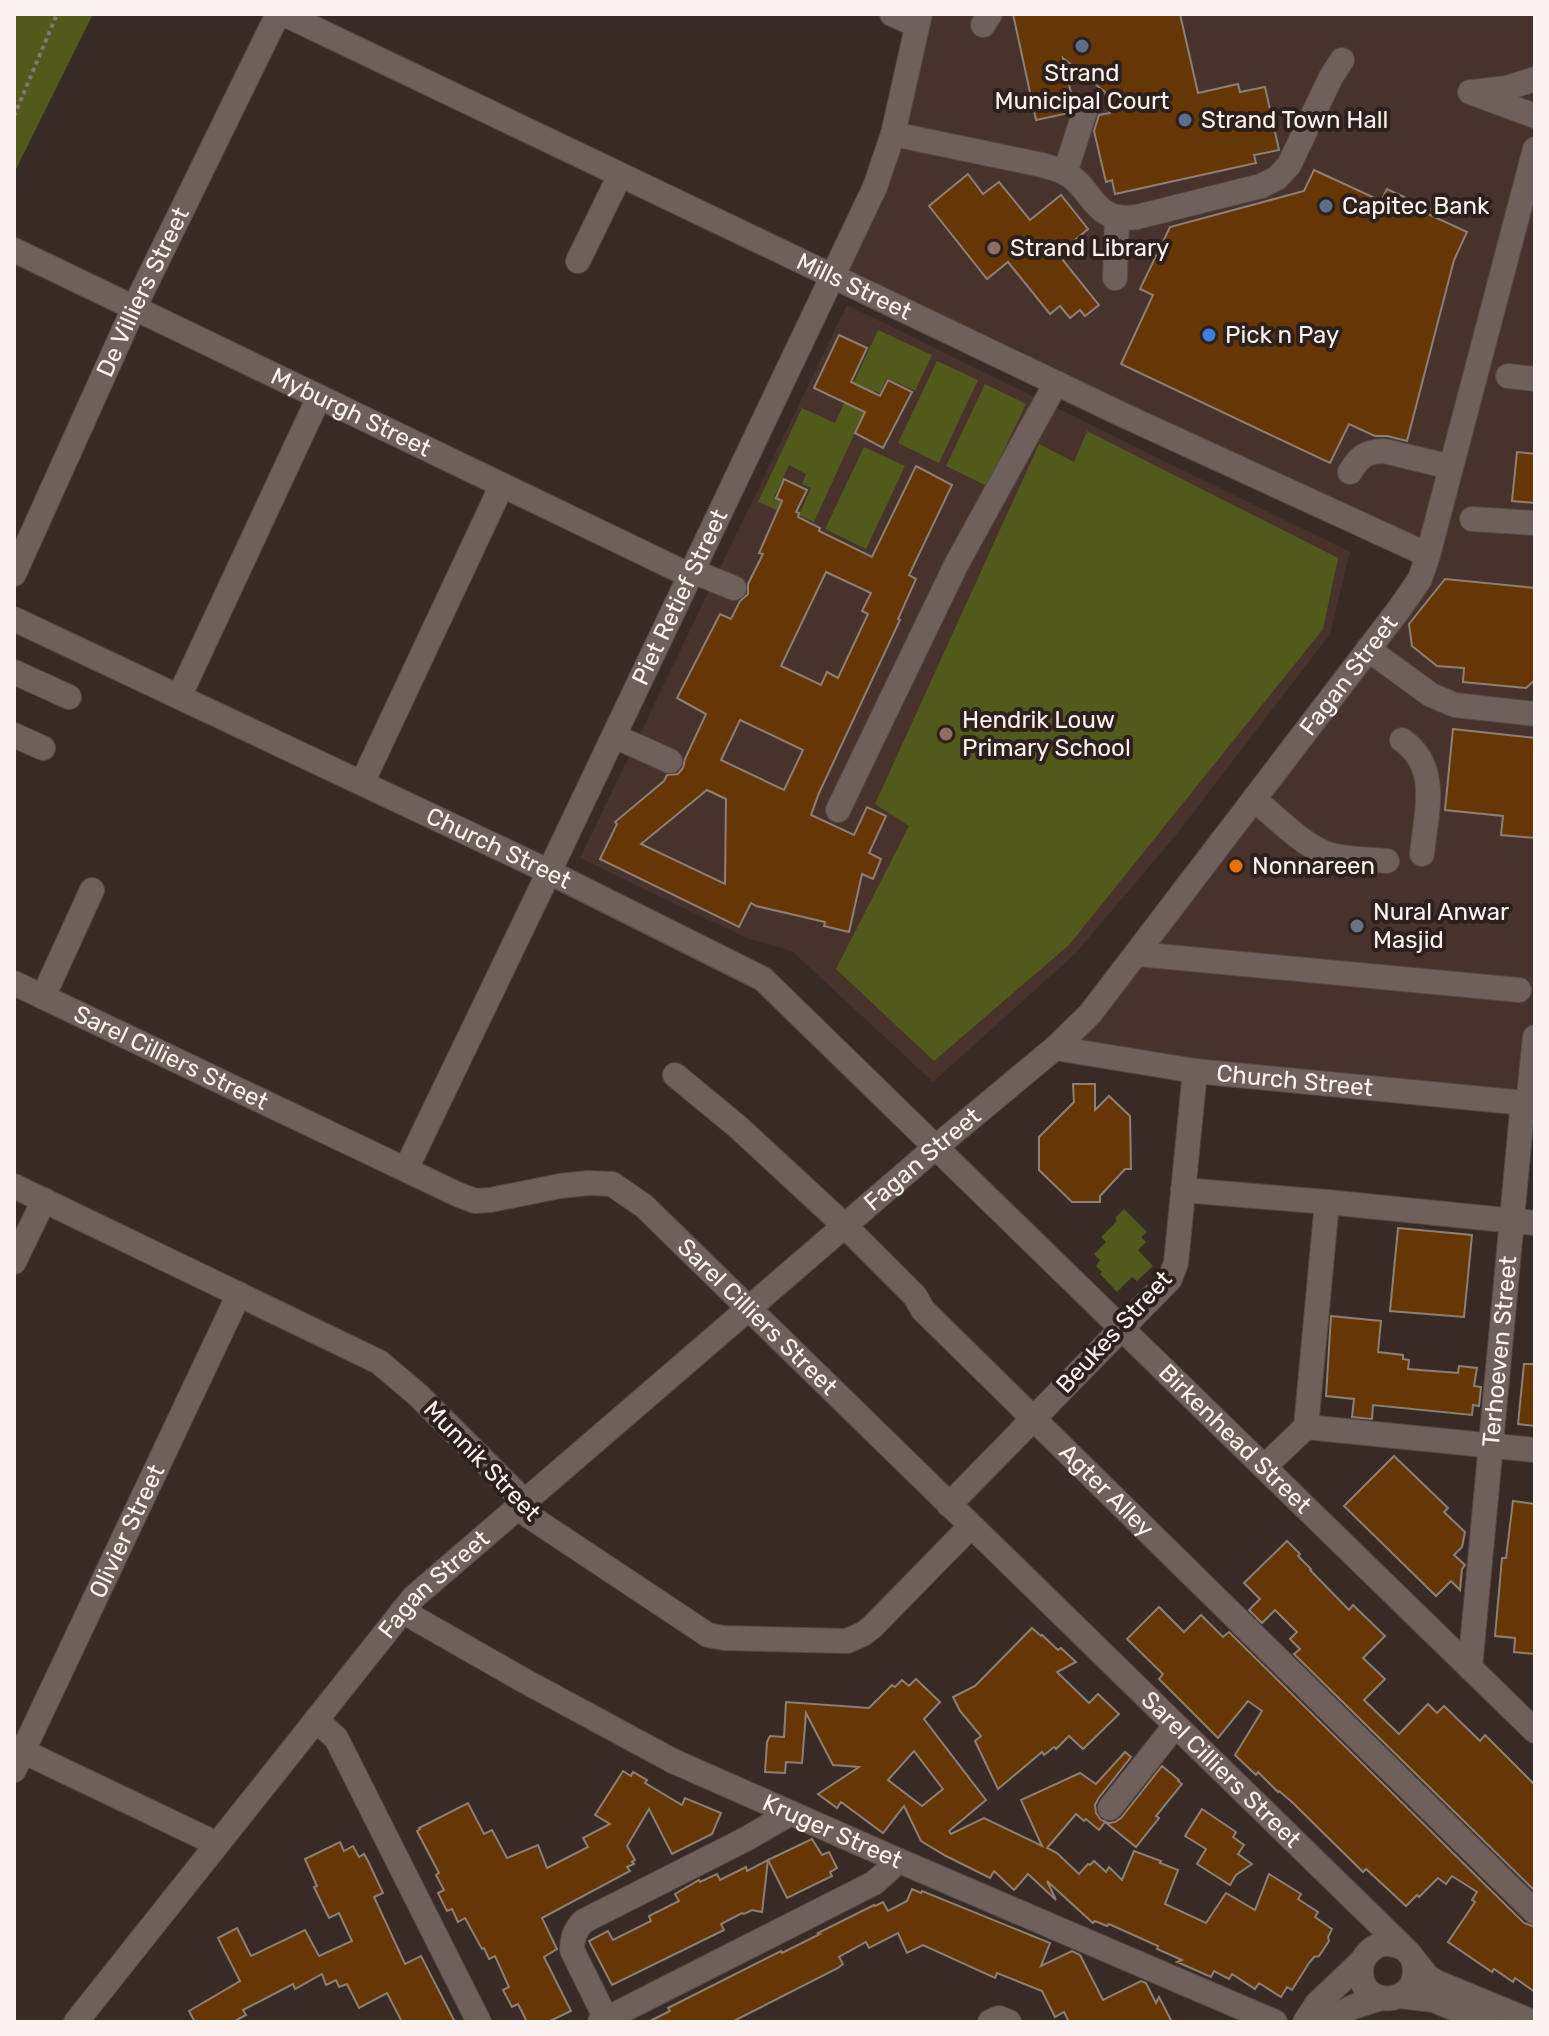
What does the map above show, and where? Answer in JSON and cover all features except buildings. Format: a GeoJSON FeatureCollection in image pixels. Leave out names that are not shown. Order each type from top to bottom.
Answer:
{"type":"FeatureCollection","features":[{"type":"Feature","properties":{"kind":"street","name":"De Villiers Street"},"geometry":{"type":"LineString","coordinates":[[14,574],[134,308],[278,14]]}},
{"type":"Feature","properties":{"kind":"street","name":"Mills Street"},"geometry":{"type":"LineString","coordinates":[[284,14],[1194,449],[1428,555]]}},
{"type":"Feature","properties":{"kind":"street"},"geometry":{"type":"LineString","coordinates":[[892,14],[918,20]]}},
{"type":"Feature","properties":{"kind":"street","name":"Piet Retief Street"},"geometry":{"type":"LineString","coordinates":[[406,1169],[875,187],[893,134],[918,20]]}},
{"type":"Feature","properties":{"kind":"street"},"geometry":{"type":"LineString","coordinates":[[893,134],[1042,165],[1065,173],[1102,211],[1117,217],[1137,217],[1261,186],[1277,178],[1289,165],[1342,60]]}},
{"type":"Feature","properties":{"kind":"street"},"geometry":{"type":"LineString","coordinates":[[1535,79],[1507,88],[1470,92],[1535,116]]}},
{"type":"Feature","properties":{"kind":"street"},"geometry":{"type":"LineString","coordinates":[[1065,173],[1086,108]]}},
{"type":"Feature","properties":{"kind":"street","name":"Fagan Street"},"geometry":{"type":"LineString","coordinates":[[76,2022],[414,1597],[1055,1048],[1090,1014],[1137,954],[1420,579],[1529,199],[1535,149]]}},
{"type":"Feature","properties":{"kind":"street"},"geometry":{"type":"LineString","coordinates":[[578,261],[620,175]]}},
{"type":"Feature","properties":{"kind":"street"},"geometry":{"type":"LineString","coordinates":[[1115,278],[1117,217]]}},
{"type":"Feature","properties":{"kind":"street","name":"Myburgh Street"},"geometry":{"type":"LineString","coordinates":[[14,250],[502,485],[690,573],[734,588]]}},
{"type":"Feature","properties":{"kind":"street"},"geometry":{"type":"LineString","coordinates":[[1508,376],[1535,379]]}},
{"type":"Feature","properties":{"kind":"street"},"geometry":{"type":"LineString","coordinates":[[838,810],[956,565],[1056,383]]}},
{"type":"Feature","properties":{"kind":"street"},"geometry":{"type":"LineString","coordinates":[[179,697],[319,397]]}},
{"type":"Feature","properties":{"kind":"street"},"geometry":{"type":"LineString","coordinates":[[1350,472],[1358,458],[1373,451],[1451,467]]}},
{"type":"Feature","properties":{"kind":"street"},"geometry":{"type":"LineString","coordinates":[[362,783],[502,485]]}},
{"type":"Feature","properties":{"kind":"street"},"geometry":{"type":"LineString","coordinates":[[1472,519],[1535,523]]}},
{"type":"Feature","properties":{"kind":"street","name":"Church Street"},"geometry":{"type":"LineString","coordinates":[[14,619],[549,872],[763,979],[936,1147]]}},
{"type":"Feature","properties":{"kind":"street"},"geometry":{"type":"LineString","coordinates":[[1368,649],[1431,695],[1455,705],[1535,714]]}},
{"type":"Feature","properties":{"kind":"street"},"geometry":{"type":"LineString","coordinates":[[14,672],[69,697]]}},
{"type":"Feature","properties":{"kind":"street"},"geometry":{"type":"LineString","coordinates":[[14,735],[43,748]]}},
{"type":"Feature","properties":{"kind":"street"},"geometry":{"type":"LineString","coordinates":[[614,736],[670,761]]}},
{"type":"Feature","properties":{"kind":"street"},"geometry":{"type":"LineString","coordinates":[[1402,740],[1419,754],[1429,786],[1422,854]]}},
{"type":"Feature","properties":{"kind":"street"},"geometry":{"type":"LineString","coordinates":[[1254,799],[1324,853],[1387,861]]}},
{"type":"Feature","properties":{"kind":"street"},"geometry":{"type":"LineString","coordinates":[[43,997],[92,890]]}},
{"type":"Feature","properties":{"kind":"street"},"geometry":{"type":"LineString","coordinates":[[1137,954],[1519,990]]}},
{"type":"Feature","properties":{"kind":"street","name":"Sarel Cilliers Street"},"geometry":{"type":"LineString","coordinates":[[14,983],[475,1201],[560,1186],[612,1184],[644,1206],[1363,1909],[1427,1976],[1533,2022]]}},
{"type":"Feature","properties":{"kind":"street","name":"Terhoeven Street"},"geometry":{"type":"LineString","coordinates":[[1470,1668],[1491,1445],[1524,1222],[1522,1112],[1530,1104],[1535,1037]]}},
{"type":"Feature","properties":{"kind":"street","name":"Church Street"},"geometry":{"type":"LineString","coordinates":[[1055,1048],[1195,1071],[1530,1104]]}},
{"type":"Feature","properties":{"kind":"street","name":"Beukes Street"},"geometry":{"type":"LineString","coordinates":[[949,1505],[1174,1273],[1195,1071]]}},
{"type":"Feature","properties":{"kind":"street","name":"Agter Alley"},"geometry":{"type":"LineString","coordinates":[[675,1075],[738,1127],[845,1226],[915,1296],[923,1310],[1535,1912]]}},
{"type":"Feature","properties":{"kind":"street","name":"Birkenhead Street"},"geometry":{"type":"LineString","coordinates":[[936,1147],[1535,1731]]}},
{"type":"Feature","properties":{"kind":"street","name":"Munnik Street"},"geometry":{"type":"LineString","coordinates":[[14,1186],[379,1362],[418,1395],[514,1491],[529,1516],[708,1635],[836,1641],[855,1638],[872,1627],[971,1526]]}},
{"type":"Feature","properties":{"kind":"street"},"geometry":{"type":"LineString","coordinates":[[1183,1190],[1524,1222]]}},
{"type":"Feature","properties":{"kind":"street"},"geometry":{"type":"LineString","coordinates":[[14,1262],[44,1200]]}},
{"type":"Feature","properties":{"kind":"street"},"geometry":{"type":"LineString","coordinates":[[1264,1467],[1306,1427],[1327,1202]]}},
{"type":"Feature","properties":{"kind":"street","name":"Olivier Street"},"geometry":{"type":"LineString","coordinates":[[17,1756],[239,1294]]}},
{"type":"Feature","properties":{"kind":"street"},"geometry":{"type":"LineString","coordinates":[[1306,1427],[1535,1450]]}},
{"type":"Feature","properties":{"kind":"street","name":"Kruger Street"},"geometry":{"type":"LineString","coordinates":[[402,1611],[673,1761],[1275,2022]]}},
{"type":"Feature","properties":{"kind":"street"},"geometry":{"type":"LineString","coordinates":[[316,1720],[336,1738],[479,2022]]}},
{"type":"Feature","properties":{"kind":"street"},"geometry":{"type":"LineString","coordinates":[[1110,1808],[1175,1726]]}},
{"type":"Feature","properties":{"kind":"street"},"geometry":{"type":"LineString","coordinates":[[17,1756],[217,1844]]}},
{"type":"Feature","properties":{"kind":"street"},"geometry":{"type":"LineString","coordinates":[[791,1813],[584,1921],[578,1927],[572,1950],[603,2020],[874,1883],[890,1869],[895,1859]]}},
{"type":"Feature","properties":{"kind":"street"},"geometry":{"type":"LineString","coordinates":[[1363,1909],[1369,1934],[1360,1970],[1366,1988],[1373,1994],[1434,2000],[1485,2022]]}},
{"type":"Feature","properties":{"kind":"street"},"geometry":{"type":"LineString","coordinates":[[1305,2022],[1317,2004],[1365,1957],[1383,1944],[1392,1944],[1407,1953],[1415,1976],[1407,1991],[1353,2007],[1321,2022]]}},
{"type":"Feature","properties":{"kind":"street"},"geometry":{"type":"LineString","coordinates":[[990,2022],[999,2018],[1009,2022]]}},
{"type":"Feature","properties":{"kind":"path"},"geometry":{"type":"LineString","coordinates":[[14,116],[57,14]]}},
{"type":"Feature","properties":{"kind":"shaded area"},"geometry":{"type":"Polygon","coordinates":[[[920,14],[1535,14],[1535,1104],[1055,1048],[1428,555],[831,276],[874,186],[920,14]]]}},
{"type":"Feature","properties":{"kind":"shaded area","name":"Hendrik Louw Primary School"},"geometry":{"type":"Polygon","coordinates":[[[847,305],[1350,552],[1330,634],[1176,835],[1076,953],[933,1082],[792,951],[746,938],[580,858],[847,305]]]}},
{"type":"Feature","properties":{"kind":"green space"},"geometry":{"type":"Polygon","coordinates":[[[14,14],[93,14],[14,173],[14,14]]]}},
{"type":"Feature","properties":{"kind":"green space"},"geometry":{"type":"Polygon","coordinates":[[[878,330],[932,355],[915,391],[887,378],[880,393],[874,391],[814,522],[799,515],[811,488],[802,484],[806,474],[789,465],[774,497],[781,501],[777,510],[758,502],[802,408],[835,423],[878,330]]]}},
{"type":"Feature","properties":{"kind":"green space"},"geometry":{"type":"Polygon","coordinates":[[[937,361],[978,380],[939,463],[898,443],[937,361]]]}},
{"type":"Feature","properties":{"kind":"green space"},"geometry":{"type":"Polygon","coordinates":[[[985,384],[1026,404],[987,486],[946,466],[985,384]]]}},
{"type":"Feature","properties":{"kind":"green space"},"geometry":{"type":"Polygon","coordinates":[[[1087,431],[1338,558],[1323,629],[1069,945],[934,1061],[836,969],[909,826],[875,804],[1039,444],[1074,462],[1087,431]]]}},
{"type":"Feature","properties":{"kind":"green space"},"geometry":{"type":"Polygon","coordinates":[[[864,447],[905,466],[866,549],[825,529],[864,447]]]}},
{"type":"Feature","properties":{"kind":"green space"},"geometry":{"type":"Polygon","coordinates":[[[1124,1209],[1147,1232],[1141,1237],[1146,1242],[1138,1250],[1153,1266],[1137,1281],[1132,1277],[1117,1292],[1100,1274],[1102,1272],[1096,1266],[1100,1260],[1094,1254],[1106,1242],[1101,1237],[1124,1209]]]}},
{"type":"Feature","properties":{"kind":"place","name":"Strand Municipal Court"},"geometry":{"type":"Point","coordinates":[1082,46]}},
{"type":"Feature","properties":{"kind":"place","name":"Strand Town Hall"},"geometry":{"type":"Point","coordinates":[1185,120]}},
{"type":"Feature","properties":{"kind":"place","name":"Capitec Bank"},"geometry":{"type":"Point","coordinates":[1326,206]}},
{"type":"Feature","properties":{"kind":"place","name":"Strand Library"},"geometry":{"type":"Point","coordinates":[994,248]}},
{"type":"Feature","properties":{"kind":"place","name":"Pick n Pay"},"geometry":{"type":"Point","coordinates":[1209,335]}},
{"type":"Feature","properties":{"kind":"place","name":"Hendrik Louw Primary School"},"geometry":{"type":"Point","coordinates":[946,734]}},
{"type":"Feature","properties":{"kind":"place","name":"Nonnareen"},"geometry":{"type":"Point","coordinates":[1236,866]}},
{"type":"Feature","properties":{"kind":"place","name":"Nural Anwar Masjid"},"geometry":{"type":"Point","coordinates":[1357,926]}}]}
